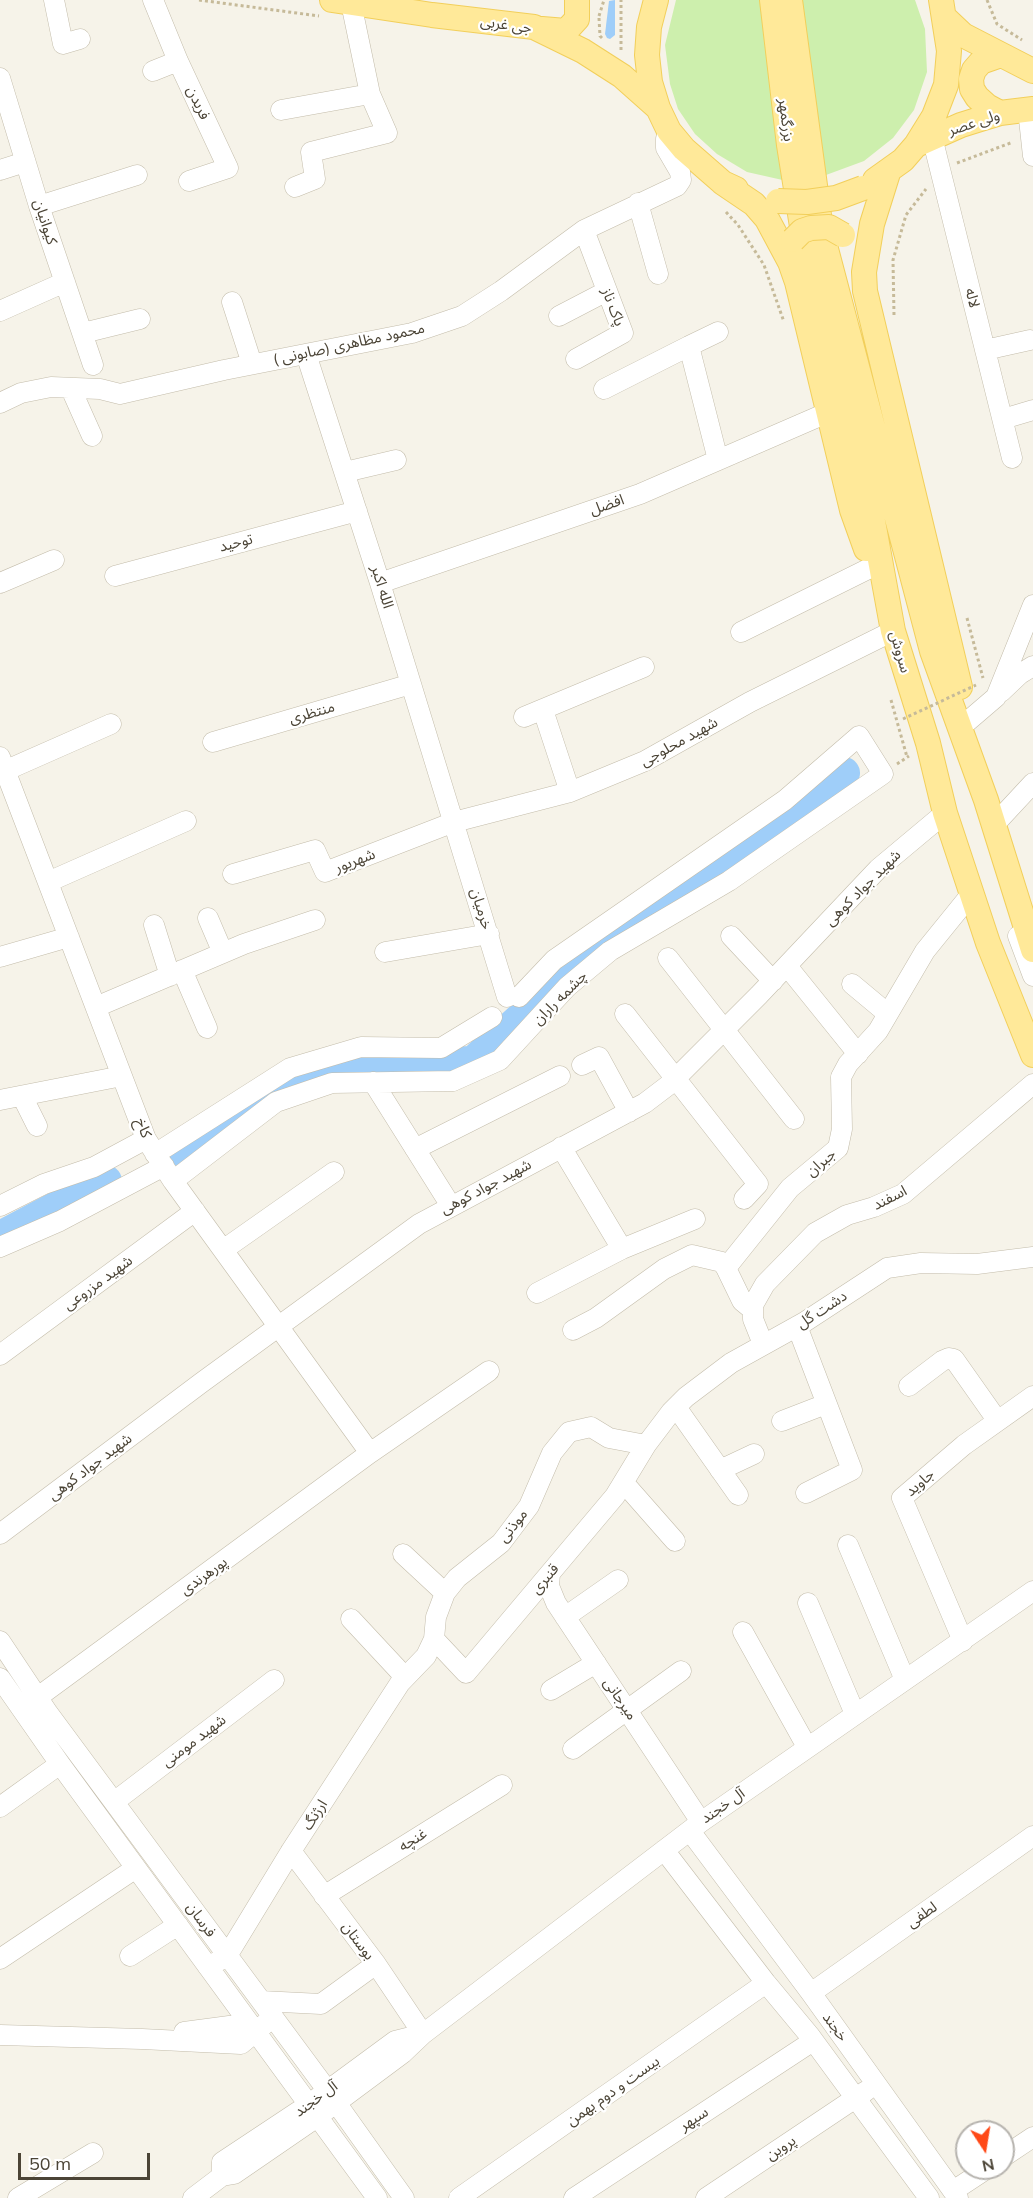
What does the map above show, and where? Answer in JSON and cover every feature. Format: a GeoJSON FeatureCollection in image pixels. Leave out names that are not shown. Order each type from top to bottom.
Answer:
{"type":"FeatureCollection","features":[{"type":"Feature","properties":{"kind":"main road"},"geometry":{"type":"LineString","coordinates":[[534,27],[566,31],[577,19],[577,0]]}},
{"type":"Feature","properties":{"kind":"main road"},"geometry":{"type":"LineString","coordinates":[[656,0],[649,27],[647,55],[650,82],[658,108],[669,130],[701,165],[754,204],[767,219],[810,241],[853,249],[864,272]]}},
{"type":"Feature","properties":{"kind":"main road","name":"بزرگمهر"},"geometry":{"type":"LineString","coordinates":[[772,0],[789,145],[810,241]]}},
{"type":"Feature","properties":{"kind":"main road","name":"بزرگمهر"},"geometry":{"type":"LineString","coordinates":[[790,0],[810,241]]}},
{"type":"Feature","properties":{"kind":"main road","name":"جی غربی"},"geometry":{"type":"LineString","coordinates":[[341,2],[534,27],[583,51],[622,76],[658,108]]}},
{"type":"Feature","properties":{"kind":"main road"},"geometry":{"type":"LineString","coordinates":[[723,183],[750,195],[778,201],[807,202],[836,198],[863,188],[888,173],[925,141],[946,84],[949,51],[943,9]]}},
{"type":"Feature","properties":{"kind":"main road"},"geometry":{"type":"LineString","coordinates":[[943,9],[963,35],[1033,71]]}},
{"type":"Feature","properties":{"kind":"main road"},"geometry":{"type":"LineString","coordinates":[[1000,113],[977,97],[970,80],[974,70],[981,62],[1001,55]]}},
{"type":"Feature","properties":{"kind":"main road","name":"ولی عصر"},"geometry":{"type":"LineString","coordinates":[[925,141],[961,124],[1000,113],[1030,110]]}},
{"type":"Feature","properties":{"kind":"main road"},"geometry":{"type":"LineString","coordinates":[[888,173],[872,224],[864,272],[865,291],[990,812]]}},
{"type":"Feature","properties":{"kind":"main road"},"geometry":{"type":"LineString","coordinates":[[810,241],[797,282],[852,510],[893,631]]}},
{"type":"Feature","properties":{"kind":"main road"},"geometry":{"type":"LineString","coordinates":[[810,241],[932,651],[990,812],[1031,938]]}},
{"type":"Feature","properties":{"kind":"main road","name":"سروش"},"geometry":{"type":"LineString","coordinates":[[810,241],[870,505],[893,631],[928,743],[948,820],[988,943],[1033,1055]]}},
{"type":"Feature","properties":{"kind":"street"},"geometry":{"type":"LineString","coordinates":[[54,0],[63,44],[80,39]]}},
{"type":"Feature","properties":{"kind":"street","name":"فریدن"},"geometry":{"type":"LineString","coordinates":[[153,0],[178,61],[231,167],[189,181]]}},
{"type":"Feature","properties":{"kind":"street"},"geometry":{"type":"LineString","coordinates":[[295,187],[315,179],[311,152],[387,133],[370,94],[341,2]]}},
{"type":"Feature","properties":{"kind":"street"},"geometry":{"type":"LineString","coordinates":[[153,71],[178,61]]}},
{"type":"Feature","properties":{"kind":"street","name":"کیوانیان"},"geometry":{"type":"LineString","coordinates":[[0,78],[39,206],[93,366]]}},
{"type":"Feature","properties":{"kind":"street"},"geometry":{"type":"LineString","coordinates":[[281,110],[370,94]]}},
{"type":"Feature","properties":{"kind":"street"},"geometry":{"type":"LineString","coordinates":[[1030,110],[1033,156]]}},
{"type":"Feature","properties":{"kind":"street","name":"محمود مظاهری (صابونی )"},"geometry":{"type":"LineString","coordinates":[[0,403],[21,393],[51,387],[100,389],[120,394],[252,364],[412,333],[462,316],[501,291],[584,230],[677,186],[681,180],[680,172],[666,148],[669,130]]}},
{"type":"Feature","properties":{"kind":"street","name":"لاله"},"geometry":{"type":"LineString","coordinates":[[925,141],[985,350],[1012,458]]}},
{"type":"Feature","properties":{"kind":"street"},"geometry":{"type":"LineString","coordinates":[[0,170],[25,162]]}},
{"type":"Feature","properties":{"kind":"street"},"geometry":{"type":"LineString","coordinates":[[39,206],[137,175]]}},
{"type":"Feature","properties":{"kind":"street"},"geometry":{"type":"LineString","coordinates":[[638,203],[658,274]]}},
{"type":"Feature","properties":{"kind":"street","name":"پاک ناز"},"geometry":{"type":"LineString","coordinates":[[576,359],[623,333],[584,230]]}},
{"type":"Feature","properties":{"kind":"street"},"geometry":{"type":"LineString","coordinates":[[0,311],[65,282]]}},
{"type":"Feature","properties":{"kind":"street"},"geometry":{"type":"LineString","coordinates":[[559,316],[607,291]]}},
{"type":"Feature","properties":{"kind":"street"},"geometry":{"type":"LineString","coordinates":[[232,302],[252,364]]}},
{"type":"Feature","properties":{"kind":"street"},"geometry":{"type":"LineString","coordinates":[[83,333],[140,319]]}},
{"type":"Feature","properties":{"kind":"street"},"geometry":{"type":"LineString","coordinates":[[604,389],[718,332]]}},
{"type":"Feature","properties":{"kind":"street"},"geometry":{"type":"LineString","coordinates":[[985,350],[1030,340]]}},
{"type":"Feature","properties":{"kind":"street"},"geometry":{"type":"LineString","coordinates":[[689,346],[718,460]]}},
{"type":"Feature","properties":{"kind":"street","name":"الله اکبر"},"geometry":{"type":"LineString","coordinates":[[306,354],[454,822]]}},
{"type":"Feature","properties":{"kind":"street"},"geometry":{"type":"LineString","coordinates":[[71,389],[92,436]]}},
{"type":"Feature","properties":{"kind":"street"},"geometry":{"type":"LineString","coordinates":[[1002,419],[1033,410]]}},
{"type":"Feature","properties":{"kind":"street","name":"افضل"},"geometry":{"type":"LineString","coordinates":[[380,583],[640,494],[829,412]]}},
{"type":"Feature","properties":{"kind":"street"},"geometry":{"type":"LineString","coordinates":[[345,472],[396,460]]}},
{"type":"Feature","properties":{"kind":"street","name":"توحید"},"geometry":{"type":"LineString","coordinates":[[115,576],[357,511]]}},
{"type":"Feature","properties":{"kind":"street"},"geometry":{"type":"LineString","coordinates":[[0,584],[54,560]]}},
{"type":"Feature","properties":{"kind":"street"},"geometry":{"type":"LineString","coordinates":[[741,632],[872,567]]}},
{"type":"Feature","properties":{"kind":"street"},"geometry":{"type":"LineString","coordinates":[[992,700],[1033,605]]}},
{"type":"Feature","properties":{"kind":"street","name":"شهید محلوجی"},"geometry":{"type":"LineString","coordinates":[[454,822],[570,792],[645,762],[750,702],[893,631]]}},
{"type":"Feature","properties":{"kind":"street"},"geometry":{"type":"LineString","coordinates":[[968,721],[1020,674],[1033,666]]}},
{"type":"Feature","properties":{"kind":"street"},"geometry":{"type":"LineString","coordinates":[[524,717],[644,667]]}},
{"type":"Feature","properties":{"kind":"street","name":"منتظری"},"geometry":{"type":"LineString","coordinates":[[213,742],[411,684]]}},
{"type":"Feature","properties":{"kind":"street"},"geometry":{"type":"LineString","coordinates":[[543,710],[570,792]]}},
{"type":"Feature","properties":{"kind":"street"},"geometry":{"type":"LineString","coordinates":[[2,767],[111,724]]}},
{"type":"Feature","properties":{"kind":"street","name":"خرمیان"},"geometry":{"type":"LineString","coordinates":[[454,822],[489,934],[513,997],[554,960],[785,800],[859,736],[883,774]]}},
{"type":"Feature","properties":{"kind":"street","name":"کاخ"},"geometry":{"type":"LineString","coordinates":[[2,767],[122,1076],[160,1160],[370,1453]]}},
{"type":"Feature","properties":{"kind":"street","name":"چشمه راران"},"geometry":{"type":"LineString","coordinates":[[160,1160],[276,1102],[332,1083],[453,1081],[500,1060],[567,987],[610,951],[729,881],[883,774]]}},
{"type":"Feature","properties":{"kind":"street"},"geometry":{"type":"LineString","coordinates":[[1033,783],[990,812],[986,830],[1019,939],[1033,976]]}},
{"type":"Feature","properties":{"kind":"street"},"geometry":{"type":"LineString","coordinates":[[948,820],[961,834],[989,917],[1033,1033]]}},
{"type":"Feature","properties":{"kind":"street","name":"شهید جواد کوهی"},"geometry":{"type":"LineString","coordinates":[[0,1534],[278,1326],[419,1224],[645,1103],[675,1079],[773,981],[878,869],[948,820]]}},
{"type":"Feature","properties":{"kind":"street"},"geometry":{"type":"LineString","coordinates":[[48,882],[186,821]]}},
{"type":"Feature","properties":{"kind":"street","name":"شهریور"},"geometry":{"type":"LineString","coordinates":[[232,874],[315,850],[326,872],[454,822]]}},
{"type":"Feature","properties":{"kind":"street","name":"جبران"},"geometry":{"type":"LineString","coordinates":[[726,1268],[790,1188],[838,1148],[842,1129],[841,1077],[848,1064],[878,1031],[925,951],[972,893]]}},
{"type":"Feature","properties":{"kind":"street"},"geometry":{"type":"LineString","coordinates":[[208,918],[223,953]]}},
{"type":"Feature","properties":{"kind":"street"},"geometry":{"type":"LineString","coordinates":[[96,1007],[223,953],[315,920]]}},
{"type":"Feature","properties":{"kind":"street"},"geometry":{"type":"LineString","coordinates":[[154,926],[176,973],[207,1028]]}},
{"type":"Feature","properties":{"kind":"street"},"geometry":{"type":"LineString","coordinates":[[385,952],[489,934]]}},
{"type":"Feature","properties":{"kind":"street"},"geometry":{"type":"LineString","coordinates":[[731,936],[773,981]]}},
{"type":"Feature","properties":{"kind":"street"},"geometry":{"type":"LineString","coordinates":[[0,957],[69,937]]}},
{"type":"Feature","properties":{"kind":"street"},"geometry":{"type":"LineString","coordinates":[[668,958],[794,1119]]}},
{"type":"Feature","properties":{"kind":"street"},"geometry":{"type":"LineString","coordinates":[[787,966],[858,1054]]}},
{"type":"Feature","properties":{"kind":"street"},"geometry":{"type":"LineString","coordinates":[[852,984],[888,1014]]}},
{"type":"Feature","properties":{"kind":"street"},"geometry":{"type":"LineString","coordinates":[[625,1014],[758,1184],[744,1199]]}},
{"type":"Feature","properties":{"kind":"street"},"geometry":{"type":"LineString","coordinates":[[0,1247],[60,1221],[160,1160],[290,1068],[361,1047],[441,1047],[492,1017]]}},
{"type":"Feature","properties":{"kind":"street"},"geometry":{"type":"LineString","coordinates":[[582,1065],[599,1057],[629,1112]]}},
{"type":"Feature","properties":{"kind":"street"},"geometry":{"type":"LineString","coordinates":[[0,1100],[122,1076]]}},
{"type":"Feature","properties":{"kind":"street"},"geometry":{"type":"LineString","coordinates":[[415,1149],[560,1076]]}},
{"type":"Feature","properties":{"kind":"street"},"geometry":{"type":"LineString","coordinates":[[374,1083],[452,1206]]}},
{"type":"Feature","properties":{"kind":"street","name":"اسفند"},"geometry":{"type":"LineString","coordinates":[[753,1310],[753,1305],[765,1284],[815,1233],[847,1215],[874,1207],[903,1194],[1033,1084]]}},
{"type":"Feature","properties":{"kind":"street"},"geometry":{"type":"LineString","coordinates":[[22,1096],[37,1126]]}},
{"type":"Feature","properties":{"kind":"street"},"geometry":{"type":"LineString","coordinates":[[561,1147],[622,1249]]}},
{"type":"Feature","properties":{"kind":"street"},"geometry":{"type":"LineString","coordinates":[[0,1206],[44,1184],[94,1167],[160,1160]]}},
{"type":"Feature","properties":{"kind":"street"},"geometry":{"type":"LineString","coordinates":[[223,1250],[334,1172]]}},
{"type":"Feature","properties":{"kind":"street","name":"شهید مزروعی"},"geometry":{"type":"LineString","coordinates":[[0,1355],[195,1211]]}},
{"type":"Feature","properties":{"kind":"street"},"geometry":{"type":"LineString","coordinates":[[537,1293],[622,1249],[695,1219]]}},
{"type":"Feature","properties":{"kind":"street"},"geometry":{"type":"LineString","coordinates":[[573,1330],[596,1318],[664,1269],[692,1255],[722,1262],[742,1301],[753,1310],[753,1319],[763,1344]]}},
{"type":"Feature","properties":{"kind":"street","name":"دشت گل"},"geometry":{"type":"LineString","coordinates":[[646,1445],[686,1396],[731,1364],[797,1326],[887,1268],[921,1263],[977,1264],[1033,1257]]}},
{"type":"Feature","properties":{"kind":"street"},"geometry":{"type":"LineString","coordinates":[[797,1326],[852,1470],[806,1493]]}},
{"type":"Feature","properties":{"kind":"street"},"geometry":{"type":"LineString","coordinates":[[909,1386],[942,1361],[949,1358],[954,1359],[997,1420]]}},
{"type":"Feature","properties":{"kind":"street","name":"پورهرندی"},"geometry":{"type":"LineString","coordinates":[[38,1697],[370,1453],[489,1371]]}},
{"type":"Feature","properties":{"kind":"street","name":"جاوید"},"geometry":{"type":"LineString","coordinates":[[963,1641],[902,1498],[964,1445],[1033,1396]]}},
{"type":"Feature","properties":{"kind":"street"},"geometry":{"type":"LineString","coordinates":[[782,1421],[826,1404]]}},
{"type":"Feature","properties":{"kind":"street"},"geometry":{"type":"LineString","coordinates":[[676,1407],[738,1495]]}},
{"type":"Feature","properties":{"kind":"street","name":"موذنی"},"geometry":{"type":"LineString","coordinates":[[405,1677],[426,1656],[434,1639],[436,1617],[445,1593],[457,1578],[501,1543],[529,1506],[552,1453],[569,1432],[591,1427],[609,1438],[646,1445]]}},
{"type":"Feature","properties":{"kind":"street","name":"قنبری"},"geometry":{"type":"LineString","coordinates":[[434,1639],[466,1673],[615,1496],[646,1445]]}},
{"type":"Feature","properties":{"kind":"street"},"geometry":{"type":"LineString","coordinates":[[720,1470],[754,1454]]}},
{"type":"Feature","properties":{"kind":"street"},"geometry":{"type":"LineString","coordinates":[[624,1483],[675,1541]]}},
{"type":"Feature","properties":{"kind":"street"},"geometry":{"type":"LineString","coordinates":[[848,1545],[905,1680]]}},
{"type":"Feature","properties":{"kind":"street"},"geometry":{"type":"LineString","coordinates":[[403,1554],[445,1593]]}},
{"type":"Feature","properties":{"kind":"street","name":"میرجانی"},"geometry":{"type":"LineString","coordinates":[[550,1573],[549,1586],[556,1603],[627,1709],[696,1826],[710,1857]]}},
{"type":"Feature","properties":{"kind":"street"},"geometry":{"type":"LineString","coordinates":[[565,1617],[618,1580]]}},
{"type":"Feature","properties":{"kind":"street","name":"آل خجند"},"geometry":{"type":"LineString","coordinates":[[193,2198],[222,2176],[234,2174],[331,2096],[404,2053],[423,2034],[696,1826],[1033,1591]]}},
{"type":"Feature","properties":{"kind":"street"},"geometry":{"type":"LineString","coordinates":[[808,1603],[855,1714]]}},
{"type":"Feature","properties":{"kind":"street"},"geometry":{"type":"LineString","coordinates":[[351,1619],[405,1677]]}},
{"type":"Feature","properties":{"kind":"street"},"geometry":{"type":"LineString","coordinates":[[743,1632],[807,1747]]}},
{"type":"Feature","properties":{"kind":"street","name":"فرسان"},"geometry":{"type":"LineString","coordinates":[[0,1641],[114,1802],[404,2198]]}},
{"type":"Feature","properties":{"kind":"street"},"geometry":{"type":"LineString","coordinates":[[551,1690],[596,1663]]}},
{"type":"Feature","properties":{"kind":"street"},"geometry":{"type":"LineString","coordinates":[[573,1749],[681,1671]]}},
{"type":"Feature","properties":{"kind":"street","name":"ارژنگ"},"geometry":{"type":"LineString","coordinates":[[227,1956],[291,1851],[405,1677]]}},
{"type":"Feature","properties":{"kind":"street","name":"فرسان"},"geometry":{"type":"LineString","coordinates":[[0,1678],[60,1764],[377,2198]]}},
{"type":"Feature","properties":{"kind":"street","name":"شهید مومنی"},"geometry":{"type":"LineString","coordinates":[[114,1802],[274,1680]]}},
{"type":"Feature","properties":{"kind":"street"},"geometry":{"type":"LineString","coordinates":[[0,1808],[60,1764]]}},
{"type":"Feature","properties":{"kind":"street","name":"غنچه"},"geometry":{"type":"LineString","coordinates":[[324,1896],[502,1785]]}},
{"type":"Feature","properties":{"kind":"street","name":"لطفی"},"geometry":{"type":"LineString","coordinates":[[811,1993],[1033,1836]]}},
{"type":"Feature","properties":{"kind":"street","name":"خجند"},"geometry":{"type":"LineString","coordinates":[[664,1850],[813,2041],[929,2198]]}},
{"type":"Feature","properties":{"kind":"street","name":"بوستان"},"geometry":{"type":"LineString","coordinates":[[291,1851],[376,1964],[423,2034]]}},
{"type":"Feature","properties":{"kind":"street"},"geometry":{"type":"LineString","coordinates":[[685,1877],[682,1863],[687,1854],[692,1851],[702,1851],[710,1857]]}},
{"type":"Feature","properties":{"kind":"street","name":"خجند"},"geometry":{"type":"LineString","coordinates":[[710,1857],[956,2195]]}},
{"type":"Feature","properties":{"kind":"street"},"geometry":{"type":"LineString","coordinates":[[0,1959],[136,1868]]}},
{"type":"Feature","properties":{"kind":"street"},"geometry":{"type":"LineString","coordinates":[[130,1956],[178,1925]]}},
{"type":"Feature","properties":{"kind":"street"},"geometry":{"type":"LineString","coordinates":[[208,1966],[227,1956]]}},
{"type":"Feature","properties":{"kind":"street"},"geometry":{"type":"LineString","coordinates":[[261,2001],[321,2004],[376,1964]]}},
{"type":"Feature","properties":{"kind":"street","name":"بیست و دوم بهمن"},"geometry":{"type":"LineString","coordinates":[[459,2198],[766,1983]]}},
{"type":"Feature","properties":{"kind":"street"},"geometry":{"type":"LineString","coordinates":[[0,2035],[142,2038],[241,2044],[255,2030],[273,2018]]}},
{"type":"Feature","properties":{"kind":"street","name":"سپهر"},"geometry":{"type":"LineString","coordinates":[[574,2198],[813,2041]]}},
{"type":"Feature","properties":{"kind":"street","name":"پروین"},"geometry":{"type":"LineString","coordinates":[[706,2198],[876,2083]]}},
{"type":"Feature","properties":{"kind":"street"},"geometry":{"type":"LineString","coordinates":[[1015,2149],[1033,2137]]}},
{"type":"Feature","properties":{"kind":"street"},"geometry":{"type":"LineString","coordinates":[[18,2198],[93,2153]]}},
{"type":"Feature","properties":{"kind":"street"},"geometry":{"type":"LineString","coordinates":[[956,2195],[974,2180]]}},
{"type":"Feature","properties":{"kind":"path"},"geometry":{"type":"LineString","coordinates":[[599,16],[604,0]]}},
{"type":"Feature","properties":{"kind":"path"},"geometry":{"type":"LineString","coordinates":[[621,0],[621,55]]}},
{"type":"Feature","properties":{"kind":"path"},"geometry":{"type":"LineString","coordinates":[[987,0],[997,24],[1024,42]]}},
{"type":"Feature","properties":{"kind":"path"},"geometry":{"type":"LineString","coordinates":[[894,324],[893,260],[906,215]]}},
{"type":"Feature","properties":{"kind":"path"},"geometry":{"type":"LineString","coordinates":[[966,617],[992,700]]}},
{"type":"Feature","properties":{"kind":"path"},"geometry":{"type":"LineString","coordinates":[[903,719],[976,685]]}},
{"type":"Feature","properties":{"kind":"path"},"geometry":{"type":"LineString","coordinates":[[883,774],[928,743]]}},
{"type":"Feature","properties":{"kind":"green space"},"geometry":{"type":"Polygon","coordinates":[[[676,0],[766,0],[787,181],[747,172],[717,154],[695,134],[678,109],[670,84],[665,45],[676,0]]]}},
{"type":"Feature","properties":{"kind":"green space"},"geometry":{"type":"Polygon","coordinates":[[[802,0],[915,0],[925,29],[927,72],[914,110],[893,138],[864,161],[826,175],[802,0]]]}},
{"type":"Feature","properties":{"kind":"water"},"geometry":{"type":"Polygon","coordinates":[[[615,0],[615,35],[610,39],[605,34],[609,1],[615,0]]]}},
{"type":"Feature","properties":{"kind":"waterway"},"geometry":{"type":"LineString","coordinates":[[179,1150],[300,1075],[345,1061],[376,1058],[423,1063],[473,1062],[521,1018],[553,983],[605,939],[745,850],[844,773]]}},
{"type":"Feature","properties":{"kind":"waterway"},"geometry":{"type":"LineString","coordinates":[[0,1237],[106,1181]]}}]}
